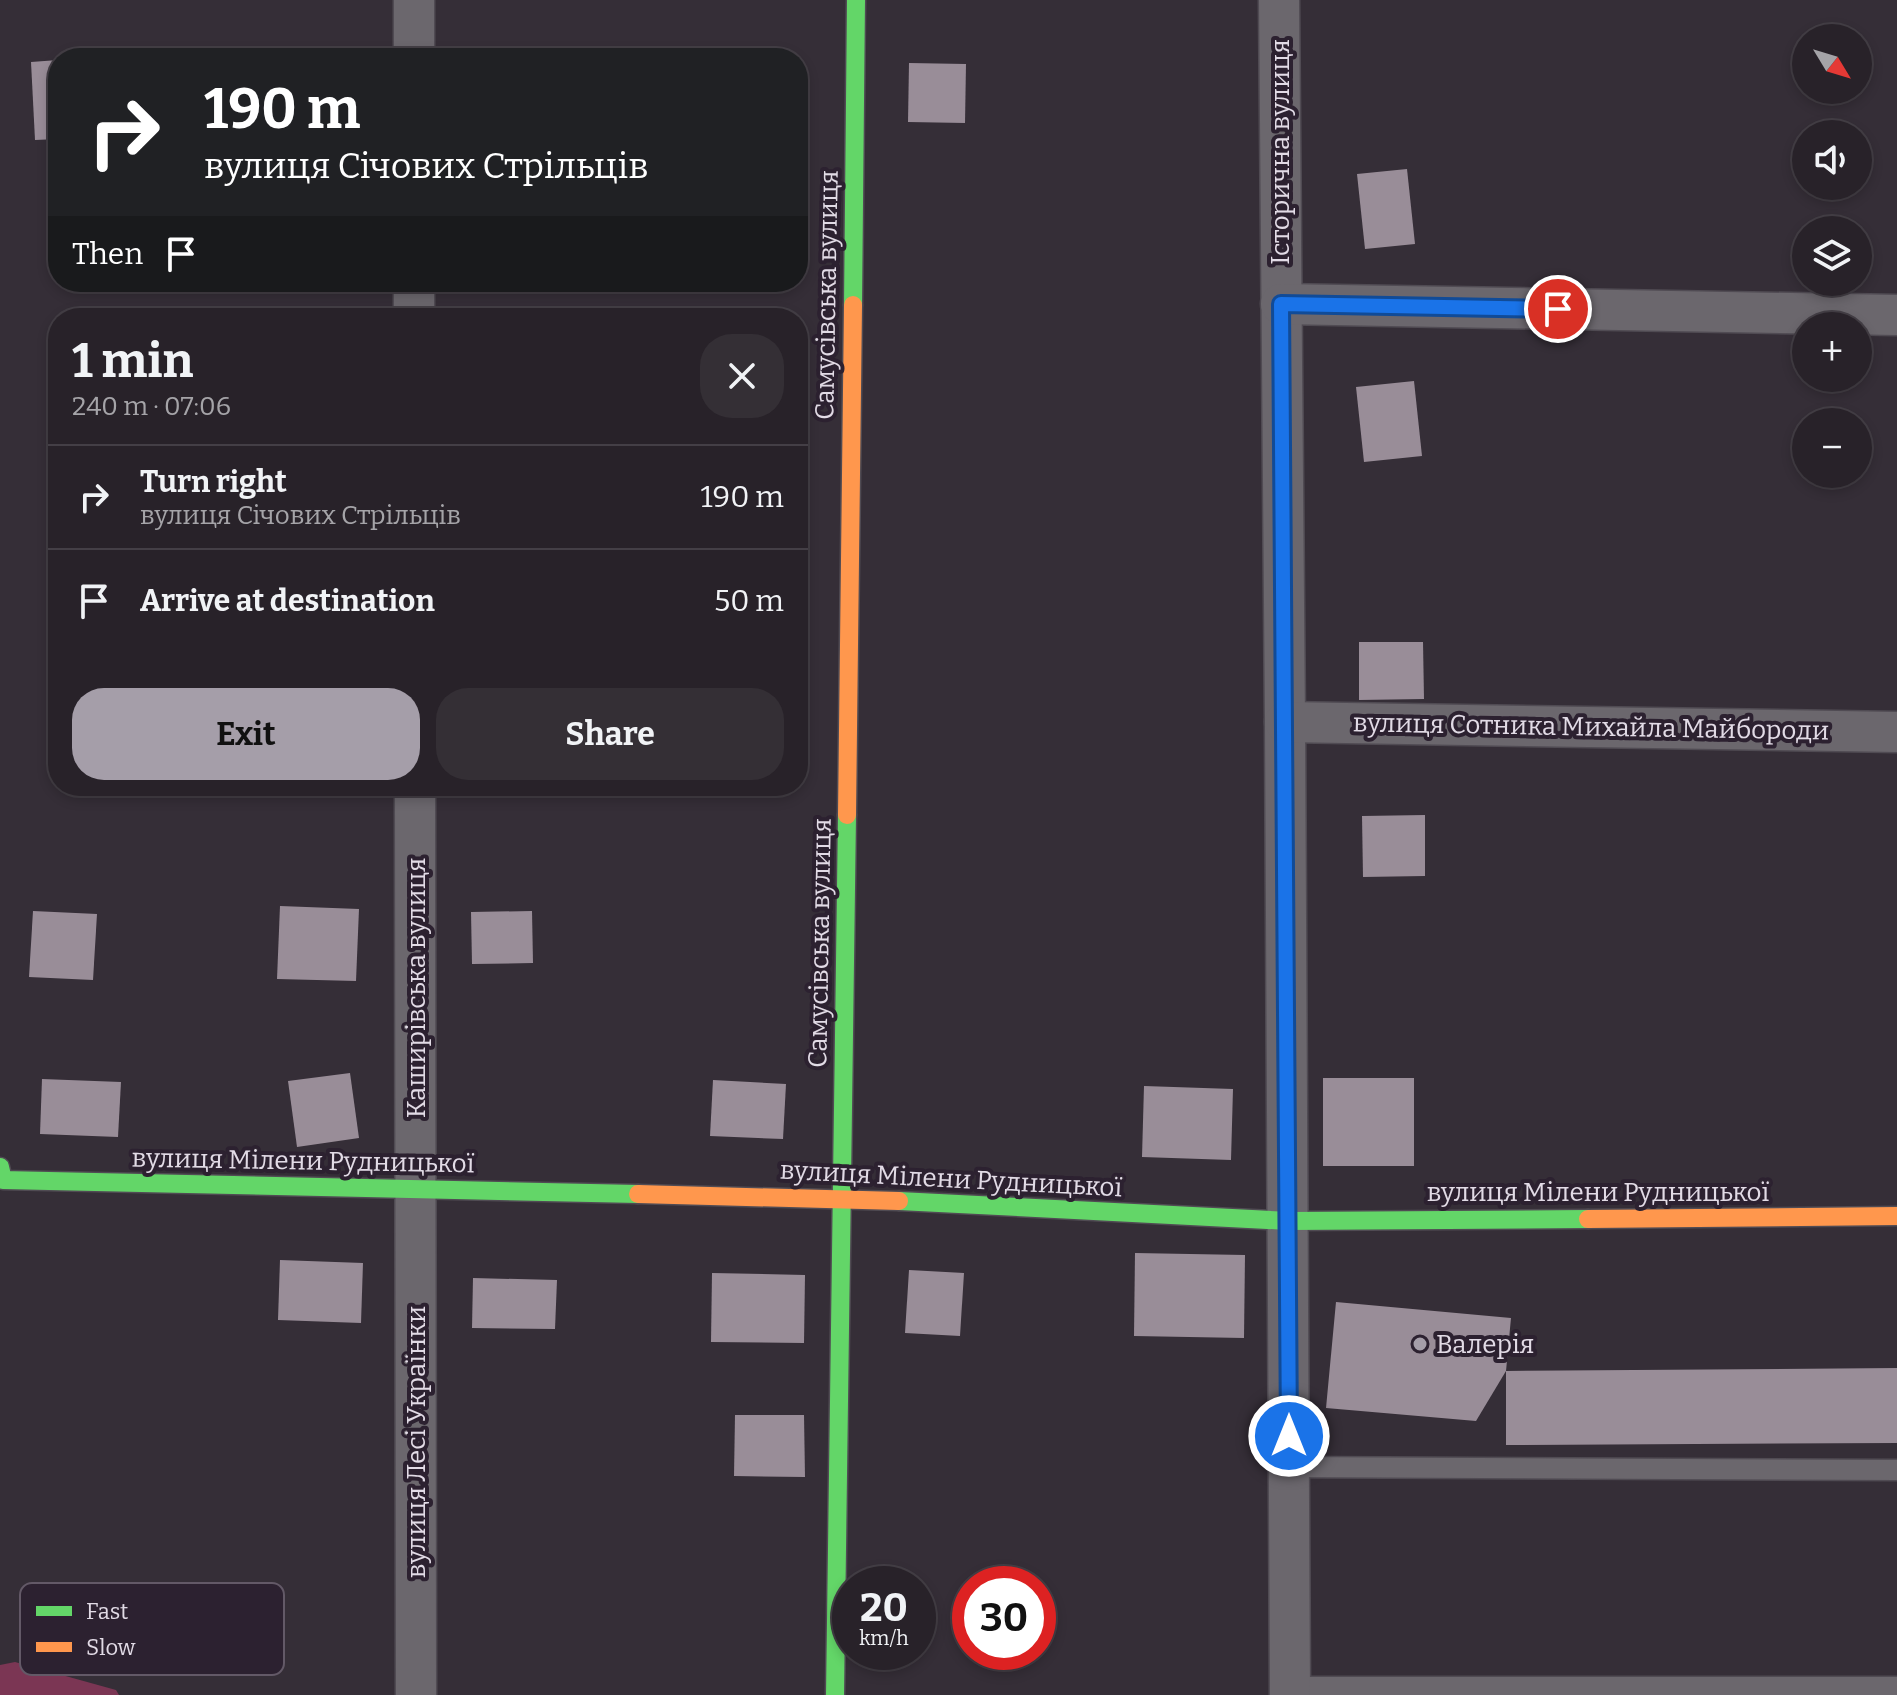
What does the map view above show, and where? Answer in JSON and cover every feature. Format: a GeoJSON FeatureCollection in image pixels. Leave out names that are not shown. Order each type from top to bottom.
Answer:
{"type":"FeatureCollection","features":[{"type":"Feature","properties":{"kind":"street"},"geometry":{"type":"LineString","coordinates":[[414,0],[414,48]]}},
{"type":"Feature","properties":{"kind":"street","name":"Самусівська вулиця"},"geometry":{"type":"LineString","coordinates":[[835,1695],[856,0]]}},
{"type":"Feature","properties":{"kind":"street","name":"Історична вулиця"},"geometry":{"type":"LineString","coordinates":[[1279,0],[1290,1691]]}},
{"type":"Feature","properties":{"kind":"street"},"geometry":{"type":"LineString","coordinates":[[1281,304],[1897,315]]}},
{"type":"Feature","properties":{"kind":"street","name":"вулиця Сотника Михайла Майбороди"},"geometry":{"type":"LineString","coordinates":[[1285,722],[1897,732]]}},
{"type":"Feature","properties":{"kind":"street","name":"Каширівська вулиця"},"geometry":{"type":"LineString","coordinates":[[415,796],[416,1189]]}},
{"type":"Feature","properties":{"kind":"street","name":"вулиця Мілени Рудницької"},"geometry":{"type":"LineString","coordinates":[[2,1174],[416,1189],[843,1198],[1289,1221],[1897,1216]]}},
{"type":"Feature","properties":{"kind":"street","name":"вулиця Лесі Українки"},"geometry":{"type":"LineString","coordinates":[[416,1189],[416,1695]]}},
{"type":"Feature","properties":{"kind":"lane"},"geometry":{"type":"LineString","coordinates":[[1289,1467],[1897,1470]]}},
{"type":"Feature","properties":{"kind":"lane"},"geometry":{"type":"LineString","coordinates":[[1290,1691],[1897,1687]]}},
{"type":"Feature","properties":{"kind":"shaded area"},"geometry":{"type":"Polygon","coordinates":[[[15,1662],[20,1663],[20,1675],[62,1675],[116,1690],[119,1695],[0,1695],[0,1665],[15,1662]]]}},
{"type":"Feature","properties":{"kind":"building"},"geometry":{"type":"Polygon","coordinates":[[[48,61],[48,139],[35,140],[31,62],[48,61]]]}},
{"type":"Feature","properties":{"kind":"building"},"geometry":{"type":"Polygon","coordinates":[[[909,63],[966,64],[965,123],[908,122],[909,63]]]}},
{"type":"Feature","properties":{"kind":"building"},"geometry":{"type":"Polygon","coordinates":[[[1407,169],[1415,244],[1365,249],[1357,174],[1407,169]]]}},
{"type":"Feature","properties":{"kind":"building"},"geometry":{"type":"Polygon","coordinates":[[[1414,381],[1422,456],[1364,462],[1356,387],[1414,381]]]}},
{"type":"Feature","properties":{"kind":"building"},"geometry":{"type":"Polygon","coordinates":[[[1359,642],[1423,642],[1424,699],[1359,700],[1359,642]]]}},
{"type":"Feature","properties":{"kind":"building"},"geometry":{"type":"Polygon","coordinates":[[[1425,815],[1425,876],[1363,877],[1362,816],[1425,815]]]}},
{"type":"Feature","properties":{"kind":"building"},"geometry":{"type":"Polygon","coordinates":[[[280,906],[359,909],[356,981],[277,979],[280,906]]]}},
{"type":"Feature","properties":{"kind":"building"},"geometry":{"type":"Polygon","coordinates":[[[33,911],[97,914],[93,980],[29,977],[33,911]]]}},
{"type":"Feature","properties":{"kind":"building"},"geometry":{"type":"Polygon","coordinates":[[[532,911],[533,963],[472,964],[471,912],[532,911]]]}},
{"type":"Feature","properties":{"kind":"building"},"geometry":{"type":"Polygon","coordinates":[[[350,1073],[359,1138],[297,1147],[288,1081],[350,1073]]]}},
{"type":"Feature","properties":{"kind":"building"},"geometry":{"type":"Polygon","coordinates":[[[1323,1078],[1414,1078],[1414,1166],[1323,1166],[1323,1078]]]}},
{"type":"Feature","properties":{"kind":"building"},"geometry":{"type":"Polygon","coordinates":[[[42,1079],[121,1082],[118,1137],[40,1134],[42,1079]]]}},
{"type":"Feature","properties":{"kind":"building"},"geometry":{"type":"Polygon","coordinates":[[[713,1080],[786,1084],[783,1139],[710,1136],[713,1080]]]}},
{"type":"Feature","properties":{"kind":"building"},"geometry":{"type":"Polygon","coordinates":[[[1144,1086],[1233,1089],[1231,1160],[1142,1157],[1144,1086]]]}},
{"type":"Feature","properties":{"kind":"building"},"geometry":{"type":"Polygon","coordinates":[[[1135,1253],[1245,1255],[1244,1338],[1134,1336],[1135,1253]]]}},
{"type":"Feature","properties":{"kind":"building"},"geometry":{"type":"Polygon","coordinates":[[[280,1260],[363,1263],[361,1323],[278,1320],[280,1260]]]}},
{"type":"Feature","properties":{"kind":"building"},"geometry":{"type":"Polygon","coordinates":[[[909,1270],[964,1273],[960,1336],[905,1333],[909,1270]]]}},
{"type":"Feature","properties":{"kind":"building"},"geometry":{"type":"Polygon","coordinates":[[[712,1273],[805,1275],[804,1343],[711,1342],[712,1273]]]}},
{"type":"Feature","properties":{"kind":"building"},"geometry":{"type":"Polygon","coordinates":[[[473,1278],[557,1280],[555,1329],[472,1328],[473,1278]]]}},
{"type":"Feature","properties":{"kind":"building","name":"Валерія"},"geometry":{"type":"Polygon","coordinates":[[[1336,1302],[1511,1318],[1506,1371],[1476,1421],[1326,1408],[1336,1302]]]}},
{"type":"Feature","properties":{"kind":"building"},"geometry":{"type":"Polygon","coordinates":[[[1897,1368],[1897,1443],[1506,1445],[1506,1371],[1897,1368]]]}},
{"type":"Feature","properties":{"kind":"building"},"geometry":{"type":"Polygon","coordinates":[[[735,1415],[804,1415],[805,1477],[734,1476],[735,1415]]]}},
{"type":"Feature","properties":{"kind":"traffic: fast"},"geometry":{"type":"LineString","coordinates":[[853,305],[856,0]]}},
{"type":"Feature","properties":{"kind":"traffic: fast"},"geometry":{"type":"LineString","coordinates":[[835,1695],[847,815]]}},
{"type":"Feature","properties":{"kind":"traffic: fast"},"geometry":{"type":"LineString","coordinates":[[0,1167],[3,1180],[638,1194]]}},
{"type":"Feature","properties":{"kind":"traffic: fast"},"geometry":{"type":"LineString","coordinates":[[899,1201],[1289,1221],[1588,1219]]}},
{"type":"Feature","properties":{"kind":"traffic: slow"},"geometry":{"type":"LineString","coordinates":[[847,815],[853,305]]}},
{"type":"Feature","properties":{"kind":"traffic: slow"},"geometry":{"type":"LineString","coordinates":[[638,1194],[899,1201]]}},
{"type":"Feature","properties":{"kind":"traffic: slow"},"geometry":{"type":"LineString","coordinates":[[1588,1219],[1897,1216]]}},
{"type":"Feature","properties":{"kind":"place","name":"Валерія"},"geometry":{"type":"Point","coordinates":[1420,1344]}},
{"type":"Feature","properties":{"kind":"route"},"geometry":{"type":"LineString","coordinates":[[1289,1436],[1281,304],[1558,309]]}}]}
